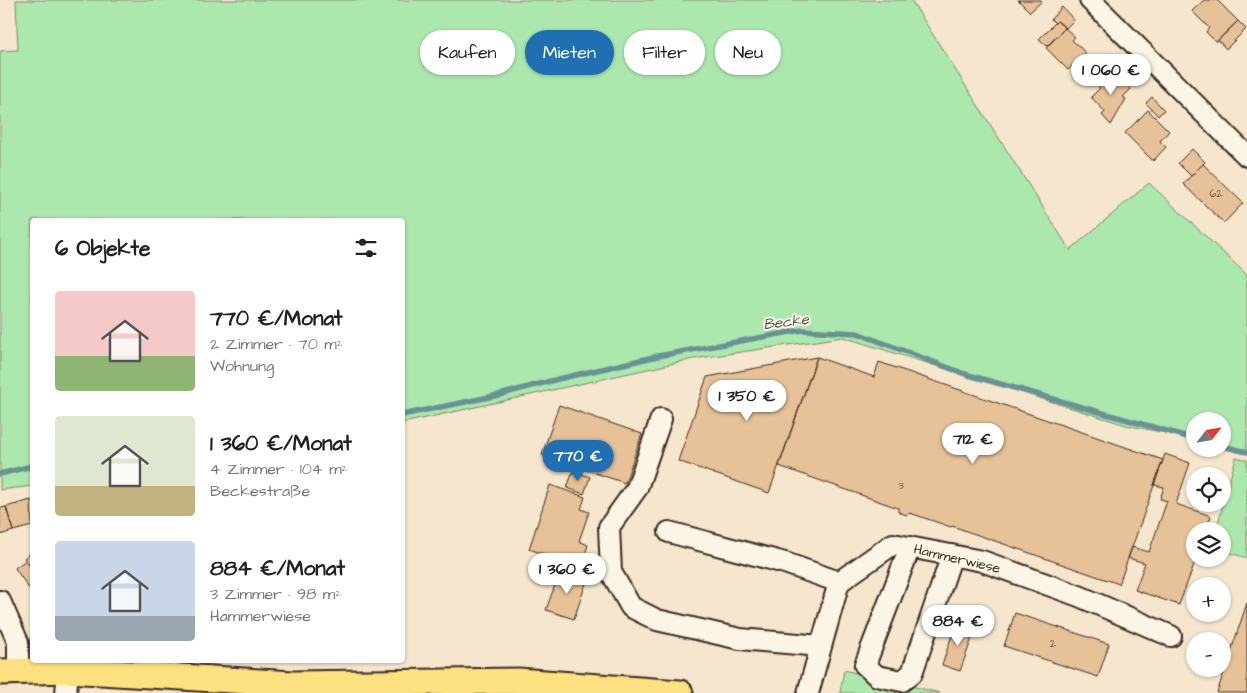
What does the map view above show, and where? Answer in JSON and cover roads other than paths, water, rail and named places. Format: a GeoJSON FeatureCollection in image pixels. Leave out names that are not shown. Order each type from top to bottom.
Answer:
{"type":"FeatureCollection","features":[{"type":"Feature","properties":{"kind":"main road"},"geometry":{"type":"LineString","coordinates":[[9,671],[67,682],[293,684],[518,681],[680,693]]}},
{"type":"Feature","properties":{"kind":"street"},"geometry":{"type":"LineString","coordinates":[[1090,0],[1247,156]]}},
{"type":"Feature","properties":{"kind":"street"},"geometry":{"type":"LineString","coordinates":[[660,419],[636,488],[609,527],[611,572],[631,607],[657,620],[740,639],[821,646]]}},
{"type":"Feature","properties":{"kind":"street"},"geometry":{"type":"LineString","coordinates":[[669,532],[785,563],[838,582],[808,693]]}},
{"type":"Feature","properties":{"kind":"street","name":"Hammerwiese"},"geometry":{"type":"LineString","coordinates":[[838,582],[893,544],[982,561],[1079,596],[1171,636]]}},
{"type":"Feature","properties":{"kind":"street"},"geometry":{"type":"LineString","coordinates":[[910,548],[865,665],[877,676],[902,681],[912,673],[952,556]]}},
{"type":"Feature","properties":{"kind":"street"},"geometry":{"type":"LineString","coordinates":[[0,601],[18,642],[9,671]]}},
{"type":"Feature","properties":{"kind":"waterway","name":"Becke"},"geometry":{"type":"LineString","coordinates":[[405,414],[499,395],[658,356],[802,330],[857,333],[965,374],[1186,436]]}},
{"type":"Feature","properties":{"kind":"waterway","name":"Becke"},"geometry":{"type":"LineString","coordinates":[[1231,448],[1247,452]]}},
{"type":"Feature","properties":{"kind":"waterway","name":"Becke"},"geometry":{"type":"LineString","coordinates":[[0,474],[30,466]]}}]}
